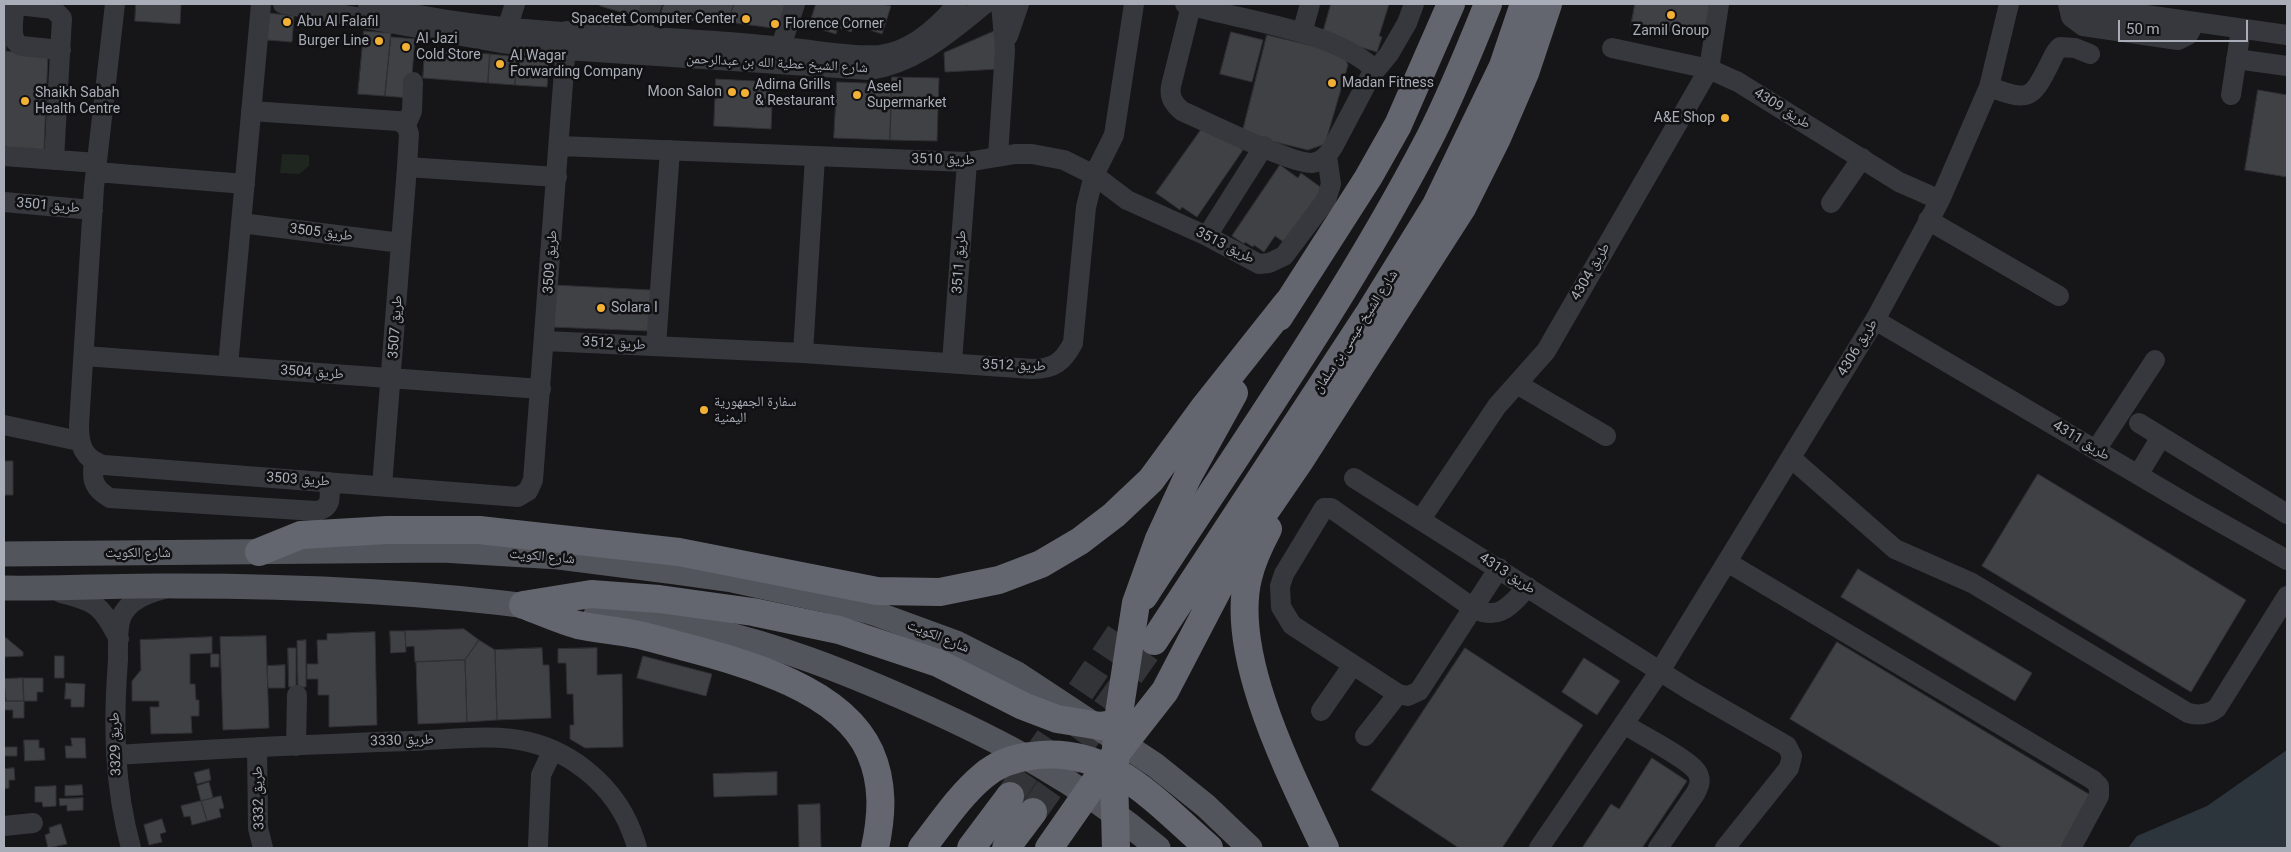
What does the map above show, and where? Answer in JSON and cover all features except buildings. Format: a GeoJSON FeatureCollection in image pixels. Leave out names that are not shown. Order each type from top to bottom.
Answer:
{"type":"FeatureCollection","features":[{"type":"Feature","properties":{"kind":"highway"},"geometry":{"type":"LineString","coordinates":[[1116,848],[1114,777],[1118,720],[1136,602],[1159,540],[1188,476],[1223,410],[1288,302],[1358,195],[1398,125],[1451,4]]}},
{"type":"Feature","properties":{"kind":"highway"},"geometry":{"type":"LineString","coordinates":[[1126,623],[1349,278],[1429,138],[1488,4]]}},
{"type":"Feature","properties":{"kind":"highway","name":"شارع الشيخ عيسى بن سلمان"},"geometry":{"type":"LineString","coordinates":[[1154,641],[1368,315],[1436,205],[1503,66],[1524,4]]}},
{"type":"Feature","properties":{"kind":"highway"},"geometry":{"type":"LineString","coordinates":[[1096,761],[1124,743],[1165,691],[1238,551],[1301,460],[1462,208],[1511,106],[1548,4]]}},
{"type":"Feature","properties":{"kind":"highway"},"geometry":{"type":"LineString","coordinates":[[259,552],[300,535],[387,530],[479,530],[679,552],[877,591],[940,592],[999,580],[1041,564],[1080,541],[1114,515],[1151,480],[1203,409],[1288,302]]}},
{"type":"Feature","properties":{"kind":"highway"},"geometry":{"type":"LineString","coordinates":[[1301,460],[1260,544],[1248,578],[1244,610],[1253,671],[1270,724],[1292,778],[1325,848]]}},
{"type":"Feature","properties":{"kind":"highway"},"geometry":{"type":"LineString","coordinates":[[523,605],[591,594],[753,612],[839,630],[938,663],[1039,713],[1087,725],[1140,721]]}},
{"type":"Feature","properties":{"kind":"highway"},"geometry":{"type":"LineString","coordinates":[[523,605],[578,625],[636,634],[749,664],[817,698],[840,713],[857,731],[869,750],[877,772],[881,817],[875,848]]}},
{"type":"Feature","properties":{"kind":"highway"},"geometry":{"type":"LineString","coordinates":[[1049,848],[1088,793],[1096,761],[1087,725],[1056,698]]}},
{"type":"Feature","properties":{"kind":"highway"},"geometry":{"type":"LineString","coordinates":[[922,848],[949,812],[983,775],[997,766],[1028,756],[1045,754],[1096,761],[1138,787],[1209,848]]}},
{"type":"Feature","properties":{"kind":"highway"},"geometry":{"type":"LineString","coordinates":[[971,848],[1010,796]]}},
{"type":"Feature","properties":{"kind":"highway"},"geometry":{"type":"LineString","coordinates":[[1006,848],[1033,812]]}},
{"type":"Feature","properties":{"kind":"main road","name":"شارع الكويت"},"geometry":{"type":"LineString","coordinates":[[4,554],[442,550],[559,557],[732,580],[825,600],[874,613],[915,627],[987,657],[1056,698]]}},
{"type":"Feature","properties":{"kind":"main road"},"geometry":{"type":"LineString","coordinates":[[4,588],[177,586],[412,593],[523,605],[706,630],[794,652],[940,713],[1028,756],[1088,793],[1158,848]]}},
{"type":"Feature","properties":{"kind":"main road"},"geometry":{"type":"LineString","coordinates":[[1087,725],[1124,743],[1156,765],[1206,806],[1250,848]]}},
{"type":"Feature","properties":{"kind":"street"},"geometry":{"type":"LineString","coordinates":[[10,4],[53,9],[60,14],[63,22],[54,160]]}},
{"type":"Feature","properties":{"kind":"street"},"geometry":{"type":"LineString","coordinates":[[15,4],[13,38],[16,44],[61,50]]}},
{"type":"Feature","properties":{"kind":"street"},"geometry":{"type":"LineString","coordinates":[[115,4],[96,168],[79,441],[87,458],[94,462],[92,476],[94,484],[97,490],[110,498],[316,511],[326,508],[329,504],[329,482]]}},
{"type":"Feature","properties":{"kind":"street"},"geometry":{"type":"LineString","coordinates":[[228,366],[261,4]]}},
{"type":"Feature","properties":{"kind":"street","name":"شارع الشيخ عطية الله بن عبدالرحمن"},"geometry":{"type":"LineString","coordinates":[[283,4],[505,35],[567,40],[838,70],[868,70],[934,44],[973,6]]}},
{"type":"Feature","properties":{"kind":"street","name":"شارع الشيخ عطية الله بن عبدالرحمن"},"geometry":{"type":"LineString","coordinates":[[368,4],[505,35]]}},
{"type":"Feature","properties":{"kind":"street"},"geometry":{"type":"LineString","coordinates":[[505,35],[515,4]]}},
{"type":"Feature","properties":{"kind":"street"},"geometry":{"type":"LineString","coordinates":[[640,35],[652,4]]}},
{"type":"Feature","properties":{"kind":"street"},"geometry":{"type":"LineString","coordinates":[[781,46],[795,4]]}},
{"type":"Feature","properties":{"kind":"street"},"geometry":{"type":"LineString","coordinates":[[998,156],[1004,50],[1001,4]]}},
{"type":"Feature","properties":{"kind":"street"},"geometry":{"type":"LineString","coordinates":[[1004,50],[1019,4]]}},
{"type":"Feature","properties":{"kind":"street"},"geometry":{"type":"LineString","coordinates":[[1094,175],[1114,135],[1134,4]]}},
{"type":"Feature","properties":{"kind":"street"},"geometry":{"type":"LineString","coordinates":[[1302,33],[1310,4]]}},
{"type":"Feature","properties":{"kind":"street"},"geometry":{"type":"LineString","coordinates":[[1375,70],[1357,55],[1302,33],[1188,5],[1173,77],[1171,99],[1182,111],[1297,160],[1312,163],[1327,156],[1375,70],[1389,54],[1407,23],[1414,4]]}},
{"type":"Feature","properties":{"kind":"street","name":"طريق 4304"},"geometry":{"type":"LineString","coordinates":[[1421,519],[1497,406],[1546,351],[1709,69],[1719,4]]}},
{"type":"Feature","properties":{"kind":"street","name":"طريق 4306"},"geometry":{"type":"LineString","coordinates":[[1539,848],[1660,671],[1875,320],[1940,200],[1989,87],[2009,4]]}},
{"type":"Feature","properties":{"kind":"street"},"geometry":{"type":"LineString","coordinates":[[2068,4],[2287,35]]}},
{"type":"Feature","properties":{"kind":"street"},"geometry":{"type":"LineString","coordinates":[[973,6],[997,20],[1004,28]]}},
{"type":"Feature","properties":{"kind":"street"},"geometry":{"type":"LineString","coordinates":[[2231,95],[2241,28]]}},
{"type":"Feature","properties":{"kind":"street","name":"شارع الشيخ عطية الله بن عبدالرحمن"},"geometry":{"type":"LineString","coordinates":[[567,40],[640,35],[781,46],[851,55],[881,55],[896,58]]}},
{"type":"Feature","properties":{"kind":"street","name":"طريق 3509"},"geometry":{"type":"LineString","coordinates":[[528,492],[533,480],[541,389],[567,40]]}},
{"type":"Feature","properties":{"kind":"street"},"geometry":{"type":"LineString","coordinates":[[1989,87],[2015,96],[2029,95],[2038,88],[2060,46],[2075,48],[2090,54]]}},
{"type":"Feature","properties":{"kind":"street","name":"طريق 4309"},"geometry":{"type":"LineString","coordinates":[[1612,48],[1709,69],[1738,82],[1899,182],[1940,200]]}},
{"type":"Feature","properties":{"kind":"street"},"geometry":{"type":"LineString","coordinates":[[2236,59],[2287,66]]}},
{"type":"Feature","properties":{"kind":"street","name":"طريق 3507"},"geometry":{"type":"LineString","coordinates":[[382,486],[392,379],[407,167],[409,134],[406,125],[412,110],[413,82]]}},
{"type":"Feature","properties":{"kind":"street"},"geometry":{"type":"LineString","coordinates":[[251,111],[398,121],[406,125]]}},
{"type":"Feature","properties":{"kind":"street","name":"طريق 3510"},"geometry":{"type":"LineString","coordinates":[[559,146],[968,162],[1015,154],[1048,156],[1080,166],[1094,175]]}},
{"type":"Feature","properties":{"kind":"street"},"geometry":{"type":"LineString","coordinates":[[1207,236],[1264,146]]}},
{"type":"Feature","properties":{"kind":"street"},"geometry":{"type":"LineString","coordinates":[[656,346],[670,150]]}},
{"type":"Feature","properties":{"kind":"street"},"geometry":{"type":"LineString","coordinates":[[4,156],[54,160],[96,168],[245,184]]}},
{"type":"Feature","properties":{"kind":"street","name":"طريق 3513"},"geometry":{"type":"LineString","coordinates":[[1094,175],[1127,200],[1207,236],[1259,264],[1277,260],[1284,256],[1326,200],[1331,184],[1327,156]]}},
{"type":"Feature","properties":{"kind":"street"},"geometry":{"type":"LineString","coordinates":[[803,353],[815,157]]}},
{"type":"Feature","properties":{"kind":"street"},"geometry":{"type":"LineString","coordinates":[[1831,203],[1862,158]]}},
{"type":"Feature","properties":{"kind":"street","name":"طريق 3511"},"geometry":{"type":"LineString","coordinates":[[952,362],[968,162]]}},
{"type":"Feature","properties":{"kind":"street"},"geometry":{"type":"LineString","coordinates":[[407,167],[557,177]]}},
{"type":"Feature","properties":{"kind":"street","name":"طريق 3512"},"geometry":{"type":"LineString","coordinates":[[545,341],[803,353],[1042,369],[1055,366],[1065,358],[1073,343],[1086,207],[1094,175]]}},
{"type":"Feature","properties":{"kind":"street","name":"طريق 3501"},"geometry":{"type":"LineString","coordinates":[[4,202],[93,210]]}},
{"type":"Feature","properties":{"kind":"street"},"geometry":{"type":"LineString","coordinates":[[1928,220],[2059,296]]}},
{"type":"Feature","properties":{"kind":"street","name":"طريق 3505"},"geometry":{"type":"LineString","coordinates":[[241,223],[401,243]]}},
{"type":"Feature","properties":{"kind":"street","name":"طريق 4311"},"geometry":{"type":"LineString","coordinates":[[1875,320],[2138,475],[2287,560]]}},
{"type":"Feature","properties":{"kind":"street","name":"طريق 3504"},"geometry":{"type":"LineString","coordinates":[[84,356],[541,389]]}},
{"type":"Feature","properties":{"kind":"street"},"geometry":{"type":"LineString","coordinates":[[2096,450],[2155,360]]}},
{"type":"Feature","properties":{"kind":"street"},"geometry":{"type":"LineString","coordinates":[[1517,384],[1606,436]]}},
{"type":"Feature","properties":{"kind":"street"},"geometry":{"type":"LineString","coordinates":[[2139,423],[2287,514]]}},
{"type":"Feature","properties":{"kind":"street"},"geometry":{"type":"LineString","coordinates":[[4,424],[79,441]]}},
{"type":"Feature","properties":{"kind":"street"},"geometry":{"type":"LineString","coordinates":[[2138,475],[2161,437]]}},
{"type":"Feature","properties":{"kind":"street"},"geometry":{"type":"LineString","coordinates":[[1791,458],[1807,475],[1899,552],[1968,580],[2195,715],[2211,712],[2217,708],[2287,596]]}},
{"type":"Feature","properties":{"kind":"street","name":"طريق 3503"},"geometry":{"type":"LineString","coordinates":[[94,462],[518,497],[528,492]]}},
{"type":"Feature","properties":{"kind":"street","name":"طريق 4313"},"geometry":{"type":"LineString","coordinates":[[1354,478],[1660,671],[1787,746],[1790,750],[1792,761],[1789,768],[1725,848]]}},
{"type":"Feature","properties":{"kind":"street"},"geometry":{"type":"LineString","coordinates":[[1499,568],[1473,608],[1418,691],[1408,696],[1398,694],[1292,625],[1281,607],[1279,597],[1284,574],[1324,508],[1331,508],[1473,608],[1482,612],[1497,613],[1504,610],[1528,587]]}},
{"type":"Feature","properties":{"kind":"street"},"geometry":{"type":"LineString","coordinates":[[1727,562],[2094,780],[2099,786],[2099,796],[2071,848]]}},
{"type":"Feature","properties":{"kind":"street","name":"طريق 3329"},"geometry":{"type":"LineString","coordinates":[[131,848],[122,814],[116,755],[115,701],[121,618],[134,602],[154,592],[177,586]]}},
{"type":"Feature","properties":{"kind":"street"},"geometry":{"type":"LineString","coordinates":[[32,588],[74,596],[96,604],[104,610],[119,639]]}},
{"type":"Feature","properties":{"kind":"street"},"geometry":{"type":"LineString","coordinates":[[1321,711],[1353,665]]}},
{"type":"Feature","properties":{"kind":"street"},"geometry":{"type":"LineString","coordinates":[[1366,736],[1398,694]]}},
{"type":"Feature","properties":{"kind":"street"},"geometry":{"type":"LineString","coordinates":[[296,746],[297,695]]}},
{"type":"Feature","properties":{"kind":"street"},"geometry":{"type":"LineString","coordinates":[[1624,724],[1690,765],[1699,776],[1699,787],[1658,848]]}},
{"type":"Feature","properties":{"kind":"street","name":"طريق 3330"},"geometry":{"type":"LineString","coordinates":[[116,755],[502,738],[528,742],[553,750],[572,760],[594,777],[614,798],[628,822],[637,848]]}},
{"type":"Feature","properties":{"kind":"street","name":"طريق 3332"},"geometry":{"type":"LineString","coordinates":[[258,748],[258,828],[263,848]]}},
{"type":"Feature","properties":{"kind":"street"},"geometry":{"type":"LineString","coordinates":[[538,845],[541,775],[553,750]]}},
{"type":"Feature","properties":{"kind":"street"},"geometry":{"type":"LineString","coordinates":[[4,826],[33,823]]}},
{"type":"Feature","properties":{"kind":"shaded area"},"geometry":{"type":"Polygon","coordinates":[[[282,154],[309,155],[309,166],[299,174],[280,173],[282,154]]]}},
{"type":"Feature","properties":{"kind":"shaded area"},"geometry":{"type":"Polygon","coordinates":[[[2287,750],[2287,848],[2128,848],[2137,836],[2207,806],[2287,750]]]}},
{"type":"Feature","properties":{"kind":"tunnel"},"geometry":{"type":"LineString","coordinates":[[1010,796],[1127,623]]}},
{"type":"Feature","properties":{"kind":"tunnel"},"geometry":{"type":"LineString","coordinates":[[1033,812],[1154,641]]}},
{"type":"Feature","properties":{"kind":"place","name":"Zamil Group"},"geometry":{"type":"Point","coordinates":[1671,15]}},
{"type":"Feature","properties":{"kind":"place","name":"Spacetet Computer Center"},"geometry":{"type":"Point","coordinates":[746,19]}},
{"type":"Feature","properties":{"kind":"place","name":"Abu Al Falafil"},"geometry":{"type":"Point","coordinates":[287,22]}},
{"type":"Feature","properties":{"kind":"place","name":"Florence Corner"},"geometry":{"type":"Point","coordinates":[775,24]}},
{"type":"Feature","properties":{"kind":"place","name":"Burger Line"},"geometry":{"type":"Point","coordinates":[379,41]}},
{"type":"Feature","properties":{"kind":"place","name":"Al Jazi Cold Store"},"geometry":{"type":"Point","coordinates":[406,47]}},
{"type":"Feature","properties":{"kind":"place","name":"Al Wagar Forwarding Company"},"geometry":{"type":"Point","coordinates":[500,64]}},
{"type":"Feature","properties":{"kind":"place","name":"Madan Fitness"},"geometry":{"type":"Point","coordinates":[1332,83]}},
{"type":"Feature","properties":{"kind":"place","name":"Moon Salon"},"geometry":{"type":"Point","coordinates":[732,92]}},
{"type":"Feature","properties":{"kind":"place","name":"Adirna Grills & Restaurant"},"geometry":{"type":"Point","coordinates":[745,93]}},
{"type":"Feature","properties":{"kind":"place","name":"Aseel Supermarket"},"geometry":{"type":"Point","coordinates":[857,95]}},
{"type":"Feature","properties":{"kind":"place","name":"Shaikh Sabah Health Centre"},"geometry":{"type":"Point","coordinates":[25,101]}},
{"type":"Feature","properties":{"kind":"place","name":"A&E Shop"},"geometry":{"type":"Point","coordinates":[1725,118]}},
{"type":"Feature","properties":{"kind":"place","name":"Solara I"},"geometry":{"type":"Point","coordinates":[601,308]}},
{"type":"Feature","properties":{"kind":"place","name":"سفارة الجمهورية اليمنية"},"geometry":{"type":"Point","coordinates":[704,410]}}]}
